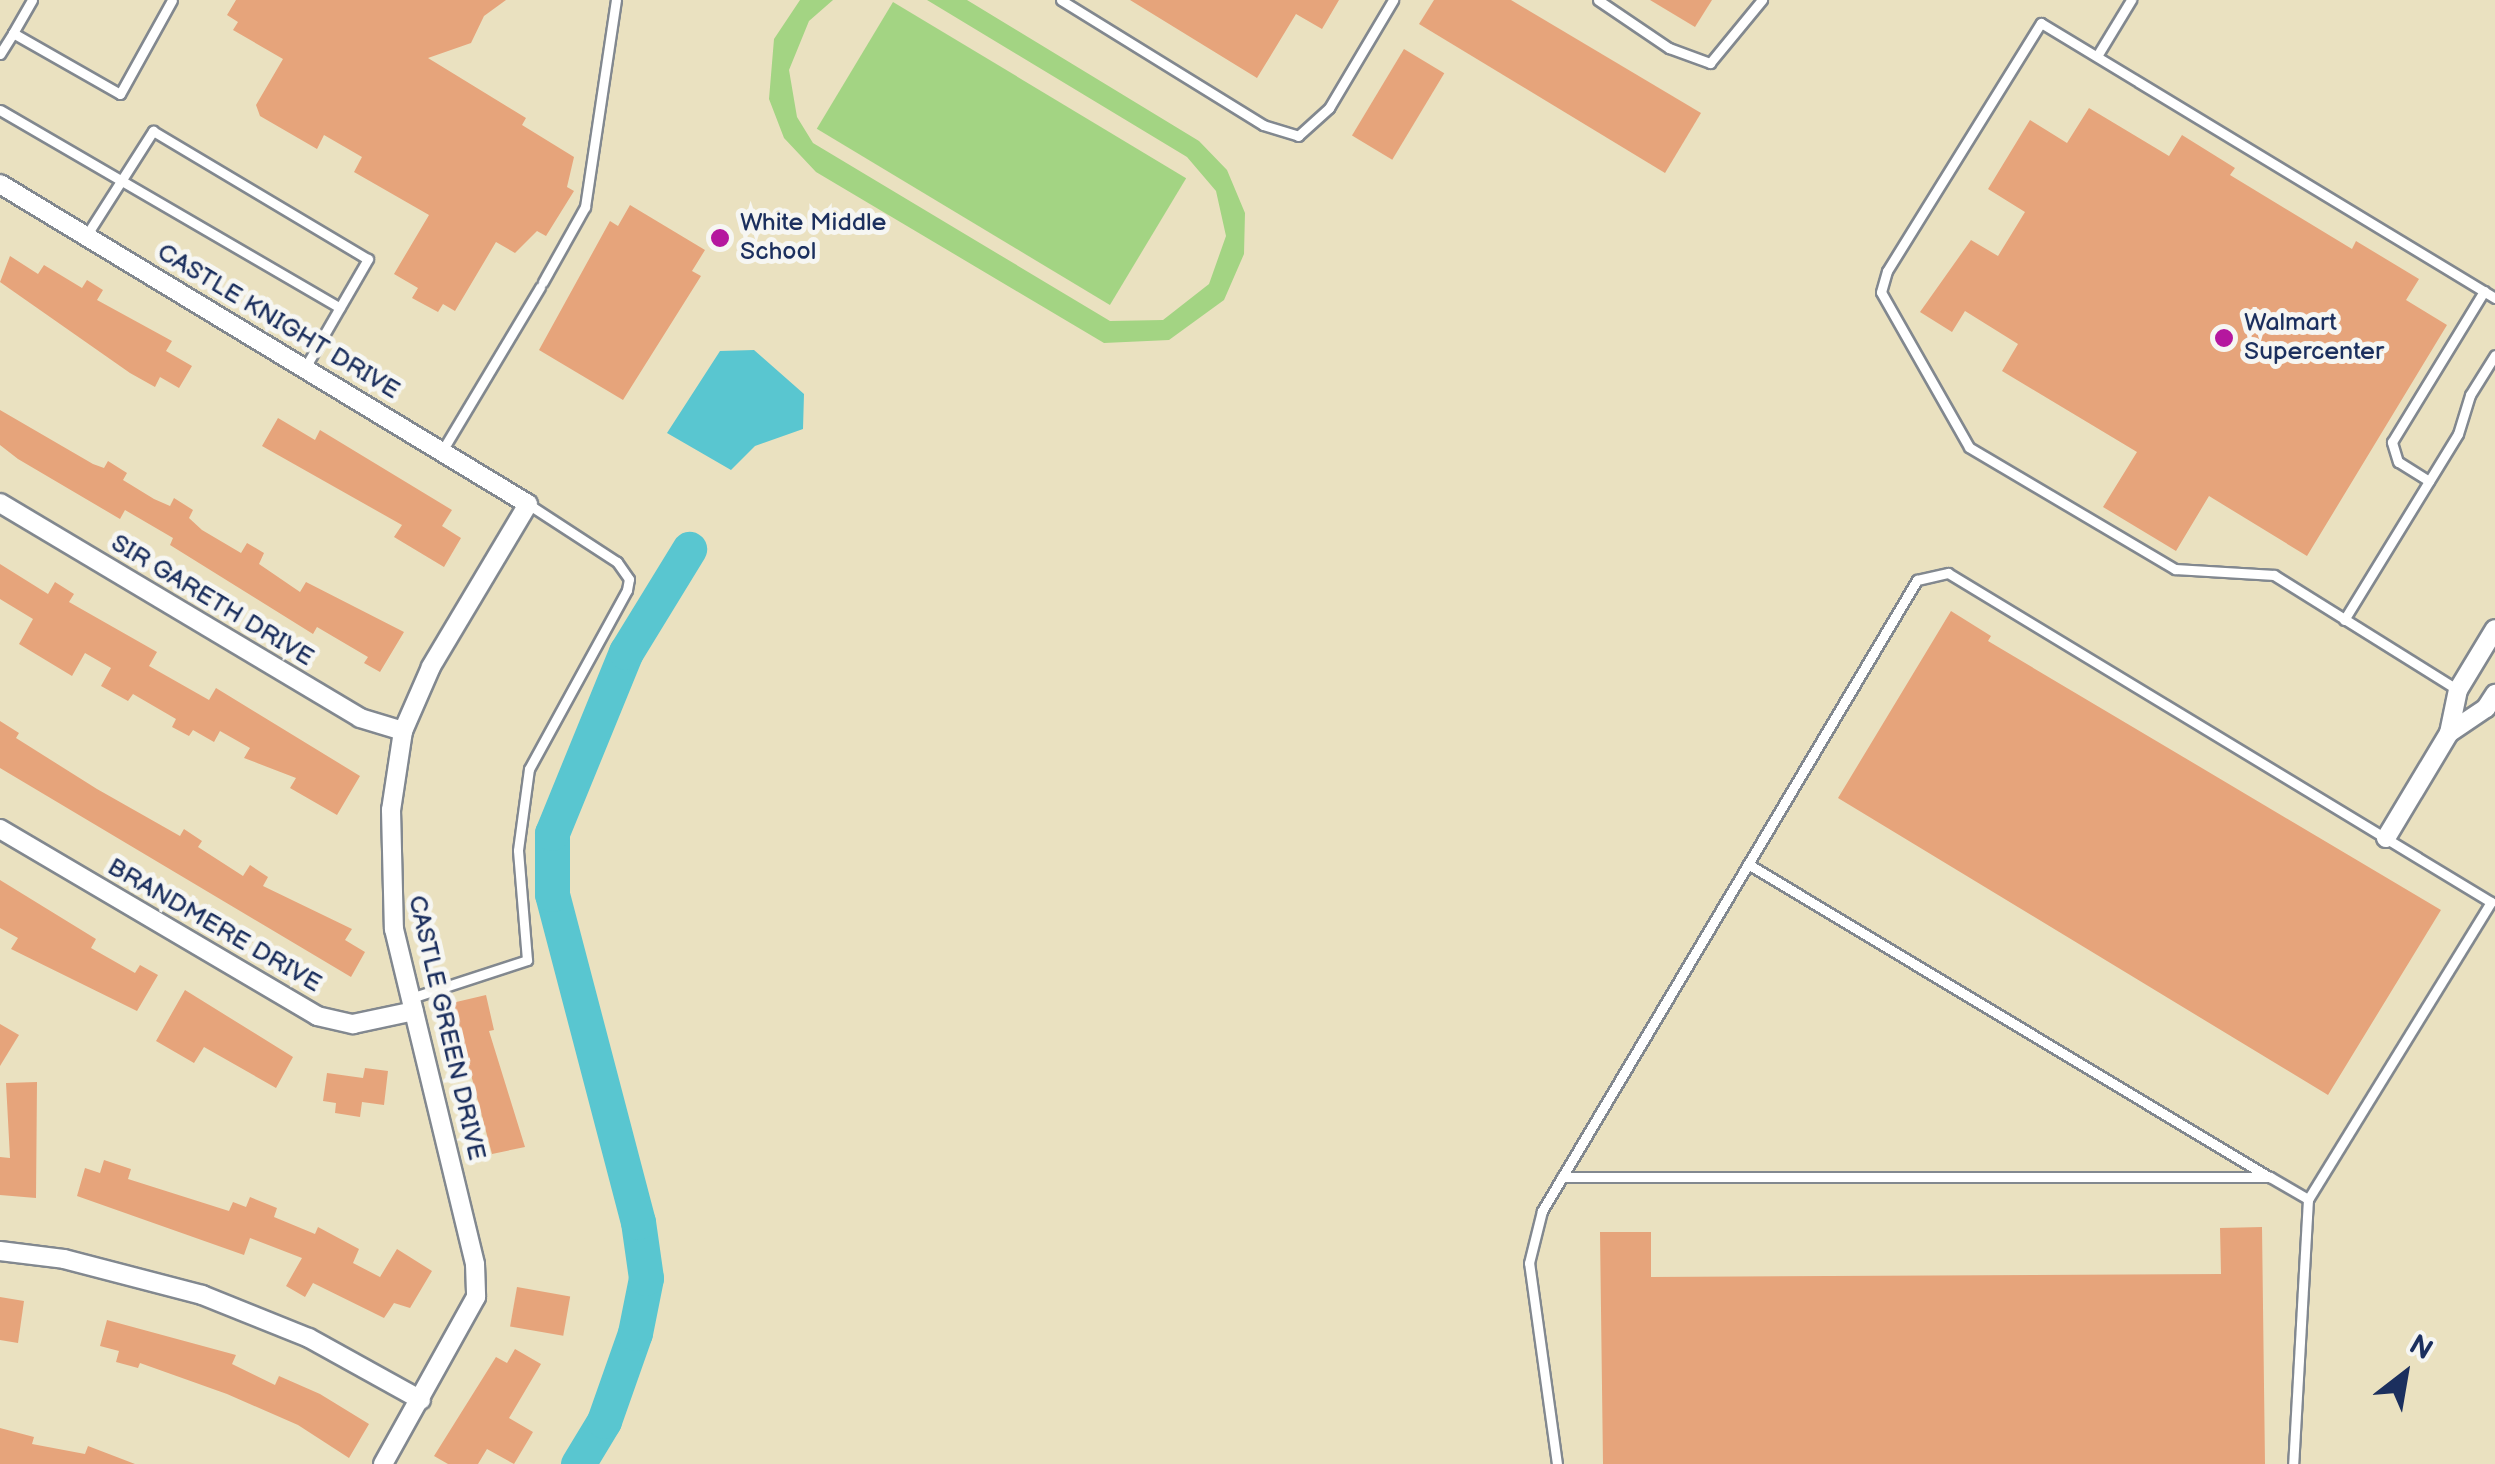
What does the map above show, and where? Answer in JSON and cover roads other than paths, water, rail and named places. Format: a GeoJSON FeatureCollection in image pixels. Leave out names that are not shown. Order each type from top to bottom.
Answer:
{"type":"FeatureCollection","features":[{"type":"Feature","properties":{"kind":"street","name":"CASTLE KNIGHT DRIVE"},"geometry":{"type":"LineString","coordinates":[[0,184],[528,504]]}},
{"type":"Feature","properties":{"kind":"street","name":"SIR GARETH DRIVE"},"geometry":{"type":"LineString","coordinates":[[0,503],[360,718],[403,731]]}},
{"type":"Feature","properties":{"kind":"street","name":"CASTLE GREEN DRIVE"},"geometry":{"type":"LineString","coordinates":[[383,1464],[476,1297],[475,1264],[389,894],[391,810],[403,731],[452,628],[528,504]]}},
{"type":"Feature","properties":{"kind":"street"},"geometry":{"type":"LineString","coordinates":[[2386,838],[2450,732],[2458,690],[2495,628]]}},
{"type":"Feature","properties":{"kind":"street"},"geometry":{"type":"LineString","coordinates":[[2458,690],[2491,701]]}},
{"type":"Feature","properties":{"kind":"street"},"geometry":{"type":"LineString","coordinates":[[2450,732],[2491,701]]}},
{"type":"Feature","properties":{"kind":"street","name":"BRANDMERE DRIVE"},"geometry":{"type":"LineString","coordinates":[[0,829],[317,1016],[353,1024],[412,1004]]}},
{"type":"Feature","properties":{"kind":"street"},"geometry":{"type":"LineString","coordinates":[[0,1251],[64,1259],[202,1295],[309,1338],[420,1400]]}},
{"type":"Feature","properties":{"kind":"lane"},"geometry":{"type":"LineString","coordinates":[[0,54],[32,0]]}},
{"type":"Feature","properties":{"kind":"lane"},"geometry":{"type":"LineString","coordinates":[[12,33],[120,94],[172,0]]}},
{"type":"Feature","properties":{"kind":"lane"},"geometry":{"type":"LineString","coordinates":[[442,451],[585,207],[616,0]]}},
{"type":"Feature","properties":{"kind":"lane"},"geometry":{"type":"LineString","coordinates":[[1061,0],[1264,125],[1298,136],[1329,108],[1393,0]]}},
{"type":"Feature","properties":{"kind":"lane"},"geometry":{"type":"LineString","coordinates":[[1598,0],[1668,48],[1710,63],[1762,0]]}},
{"type":"Feature","properties":{"kind":"lane"},"geometry":{"type":"LineString","coordinates":[[2097,56],[2131,0]]}},
{"type":"Feature","properties":{"kind":"lane"},"geometry":{"type":"LineString","coordinates":[[2458,690],[2274,576],[2175,569],[1969,447],[1881,292],[1886,271],[2042,23],[2495,298]]}},
{"type":"Feature","properties":{"kind":"lane"},"geometry":{"type":"LineString","coordinates":[[0,110],[340,308]]}},
{"type":"Feature","properties":{"kind":"lane"},"geometry":{"type":"LineString","coordinates":[[86,236],[153,131],[368,259],[306,366]]}},
{"type":"Feature","properties":{"kind":"lane"},"geometry":{"type":"LineString","coordinates":[[2429,481],[2398,462],[2392,442],[2484,291]]}},
{"type":"Feature","properties":{"kind":"lane"},"geometry":{"type":"LineString","coordinates":[[2344,620],[2429,481],[2495,355]]}},
{"type":"Feature","properties":{"kind":"lane"},"geometry":{"type":"LineString","coordinates":[[412,1004],[527,960],[518,850],[529,769],[627,590],[629,579],[617,562],[528,504]]}},
{"type":"Feature","properties":{"kind":"lane"},"geometry":{"type":"LineString","coordinates":[[1557,1464],[1529,1262],[1532,1238],[1562,1178],[1918,580],[1948,572],[2493,899],[2308,1200],[2292,1464]]}},
{"type":"Feature","properties":{"kind":"lane"},"geometry":{"type":"LineString","coordinates":[[1748,864],[2308,1200]]}},
{"type":"Feature","properties":{"kind":"lane"},"geometry":{"type":"LineString","coordinates":[[1562,1178],[2270,1178]]}},
{"type":"Feature","properties":{"kind":"water"},"geometry":{"type":"Polygon","coordinates":[[[754,350],[804,394],[803,429],[755,446],[731,470],[667,433],[720,351],[754,350]]]}},
{"type":"Feature","properties":{"kind":"waterway"},"geometry":{"type":"LineString","coordinates":[[578,1464],[604,1421],[635,1333],[646,1278],[638,1222],[552,894],[552,833],[626,652],[689,549]]}},
{"type":"Feature","properties":{"kind":"place","name":"White Middle School"},"geometry":{"type":"Point","coordinates":[720,238]}},
{"type":"Feature","properties":{"kind":"place","name":"Walmart Supercenter"},"geometry":{"type":"Point","coordinates":[2224,338]}}]}
